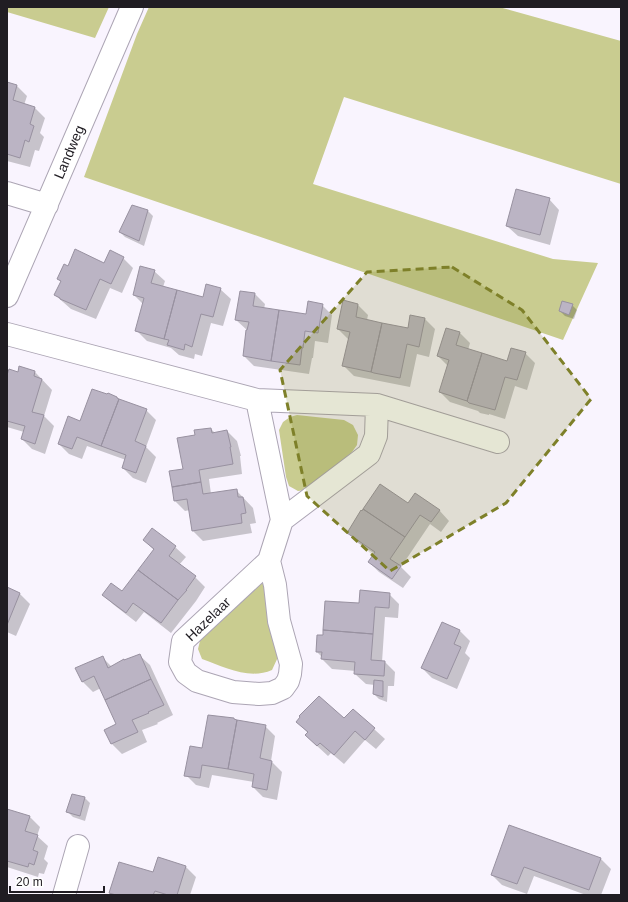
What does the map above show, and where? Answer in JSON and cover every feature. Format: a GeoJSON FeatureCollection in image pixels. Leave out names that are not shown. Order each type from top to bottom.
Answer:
{"type":"FeatureCollection","features":[{"type":"Feature","properties":{"kind":"street","name":"Landweg"},"geometry":{"type":"LineString","coordinates":[[7,296],[132,7]]}},
{"type":"Feature","properties":{"kind":"street"},"geometry":{"type":"LineString","coordinates":[[7,193],[47,205]]}},
{"type":"Feature","properties":{"kind":"street"},"geometry":{"type":"LineString","coordinates":[[7,334],[257,400],[377,405],[498,442]]}},
{"type":"Feature","properties":{"kind":"street","name":"Hazelaar"},"geometry":{"type":"LineString","coordinates":[[257,400],[282,520],[269,561],[183,641],[180,662],[186,673],[197,681],[234,692],[259,694],[272,693],[283,688],[288,681],[290,664],[279,621],[275,585],[269,561]]}},
{"type":"Feature","properties":{"kind":"street"},"geometry":{"type":"LineString","coordinates":[[282,520],[369,454],[376,436],[377,405]]}},
{"type":"Feature","properties":{"kind":"street"},"geometry":{"type":"LineString","coordinates":[[64,895],[78,846]]}},
{"type":"Feature","properties":{"kind":"highlighted area"},"geometry":{"type":"Polygon","coordinates":[[[452,267],[522,310],[591,399],[506,503],[390,571],[307,496],[280,370],[367,272],[452,267]]]}},
{"type":"Feature","properties":{"kind":"green space"},"geometry":{"type":"Polygon","coordinates":[[[7,7],[109,7],[95,38],[7,12],[7,7]]]}},
{"type":"Feature","properties":{"kind":"green space"},"geometry":{"type":"Polygon","coordinates":[[[149,7],[499,7],[621,41],[621,184],[344,97],[313,184],[553,259],[598,263],[563,340],[84,177],[137,34],[149,7]]]}},
{"type":"Feature","properties":{"kind":"green space"},"geometry":{"type":"Polygon","coordinates":[[[297,415],[344,420],[353,425],[358,435],[357,445],[352,452],[306,490],[298,491],[289,486],[286,477],[279,430],[283,422],[290,417],[297,415]]]}},
{"type":"Feature","properties":{"kind":"green space"},"geometry":{"type":"Polygon","coordinates":[[[260,582],[265,585],[278,657],[272,670],[263,673],[246,673],[228,669],[202,659],[198,649],[200,641],[260,582]]]}},
{"type":"Feature","properties":{"kind":"building"},"geometry":{"type":"Polygon","coordinates":[[[7,82],[17,85],[13,100],[35,107],[30,124],[34,126],[29,142],[25,140],[20,158],[7,154],[7,82]]]}},
{"type":"Feature","properties":{"kind":"building"},"geometry":{"type":"Polygon","coordinates":[[[516,189],[550,198],[540,235],[506,226],[516,189]]]}},
{"type":"Feature","properties":{"kind":"building"},"geometry":{"type":"Polygon","coordinates":[[[132,205],[148,210],[139,241],[119,232],[132,205]]]}},
{"type":"Feature","properties":{"kind":"building"},"geometry":{"type":"Polygon","coordinates":[[[75,249],[104,263],[110,250],[124,257],[111,284],[100,279],[86,310],[54,295],[61,281],[57,279],[64,264],[68,266],[75,249]]]}},
{"type":"Feature","properties":{"kind":"building"},"geometry":{"type":"Polygon","coordinates":[[[140,266],[155,270],[151,283],[177,290],[164,339],[135,331],[144,298],[133,295],[140,266]]]}},
{"type":"Feature","properties":{"kind":"building"},"geometry":{"type":"Polygon","coordinates":[[[206,284],[221,288],[213,317],[201,314],[192,347],[185,344],[184,350],[167,345],[169,340],[164,339],[177,290],[203,297],[206,284]]]}},
{"type":"Feature","properties":{"kind":"building"},"geometry":{"type":"Polygon","coordinates":[[[240,291],[255,293],[253,306],[279,310],[271,361],[243,356],[246,330],[249,322],[235,320],[240,291]]]}},
{"type":"Feature","properties":{"kind":"building"},"geometry":{"type":"Polygon","coordinates":[[[343,300],[358,304],[356,317],[382,323],[371,372],[342,366],[350,332],[337,329],[343,300]]]}},
{"type":"Feature","properties":{"kind":"building"},"geometry":{"type":"Polygon","coordinates":[[[308,301],[323,304],[318,333],[305,331],[300,365],[271,361],[279,310],[306,314],[308,301]]]}},
{"type":"Feature","properties":{"kind":"building"},"geometry":{"type":"Polygon","coordinates":[[[562,301],[573,304],[569,315],[559,311],[562,301]]]}},
{"type":"Feature","properties":{"kind":"building"},"geometry":{"type":"Polygon","coordinates":[[[410,315],[425,318],[419,347],[407,344],[400,378],[371,372],[382,323],[408,328],[410,315]]]}},
{"type":"Feature","properties":{"kind":"building"},"geometry":{"type":"Polygon","coordinates":[[[446,328],[460,332],[456,345],[482,353],[467,401],[439,392],[449,360],[437,356],[446,328]]]}},
{"type":"Feature","properties":{"kind":"building"},"geometry":{"type":"Polygon","coordinates":[[[511,348],[526,352],[517,380],[505,377],[495,410],[469,403],[467,401],[482,353],[507,361],[511,348]]]}},
{"type":"Feature","properties":{"kind":"building"},"geometry":{"type":"Polygon","coordinates":[[[19,366],[35,371],[34,376],[42,379],[32,412],[44,415],[35,444],[21,439],[25,426],[7,421],[7,375],[9,369],[18,372],[19,366]]]}},
{"type":"Feature","properties":{"kind":"building"},"geometry":{"type":"Polygon","coordinates":[[[92,389],[107,394],[108,393],[119,399],[101,446],[77,437],[72,449],[58,444],[68,416],[80,421],[92,389]]]}},
{"type":"Feature","properties":{"kind":"building"},"geometry":{"type":"Polygon","coordinates":[[[119,399],[147,409],[135,441],[146,446],[136,473],[122,468],[126,455],[101,446],[119,399]]]}},
{"type":"Feature","properties":{"kind":"building"},"geometry":{"type":"Polygon","coordinates":[[[211,428],[212,433],[227,430],[233,464],[199,470],[201,482],[172,487],[169,471],[183,469],[177,438],[195,435],[194,430],[211,428]]]}},
{"type":"Feature","properties":{"kind":"building"},"geometry":{"type":"Polygon","coordinates":[[[201,482],[203,494],[237,489],[238,497],[243,497],[246,513],[241,514],[242,523],[192,531],[187,499],[174,501],[172,487],[201,482]]]}},
{"type":"Feature","properties":{"kind":"building"},"geometry":{"type":"Polygon","coordinates":[[[380,484],[408,503],[415,493],[440,510],[431,522],[420,515],[405,537],[363,509],[380,484]]]}},
{"type":"Feature","properties":{"kind":"building"},"geometry":{"type":"Polygon","coordinates":[[[363,509],[405,537],[390,559],[401,566],[392,579],[368,562],[375,552],[347,533],[363,509]]]}},
{"type":"Feature","properties":{"kind":"building"},"geometry":{"type":"Polygon","coordinates":[[[152,528],[176,546],[169,556],[196,576],[178,600],[138,570],[154,549],[143,540],[152,528]]]}},
{"type":"Feature","properties":{"kind":"building"},"geometry":{"type":"Polygon","coordinates":[[[138,570],[178,600],[161,623],[133,603],[126,613],[102,595],[111,583],[122,591],[138,570]]]}},
{"type":"Feature","properties":{"kind":"building"},"geometry":{"type":"Polygon","coordinates":[[[7,587],[20,593],[7,625],[7,587]]]}},
{"type":"Feature","properties":{"kind":"building"},"geometry":{"type":"Polygon","coordinates":[[[360,590],[390,593],[389,608],[375,607],[373,634],[323,630],[325,601],[359,603],[360,590]]]}},
{"type":"Feature","properties":{"kind":"building"},"geometry":{"type":"Polygon","coordinates":[[[442,622],[460,630],[454,644],[461,647],[447,679],[421,668],[442,622]]]}},
{"type":"Feature","properties":{"kind":"building"},"geometry":{"type":"Polygon","coordinates":[[[323,630],[373,634],[371,660],[385,661],[384,676],[354,674],[355,662],[321,659],[322,652],[316,652],[317,635],[323,635],[323,630]]]}},
{"type":"Feature","properties":{"kind":"building"},"geometry":{"type":"Polygon","coordinates":[[[140,654],[151,679],[105,700],[94,676],[82,682],[75,668],[103,656],[108,668],[124,659],[140,654]]]}},
{"type":"Feature","properties":{"kind":"building"},"geometry":{"type":"Polygon","coordinates":[[[151,679],[164,705],[132,720],[138,732],[111,744],[104,730],[116,724],[105,700],[151,679]]]}},
{"type":"Feature","properties":{"kind":"building"},"geometry":{"type":"Polygon","coordinates":[[[374,680],[383,681],[383,697],[373,694],[374,680]]]}},
{"type":"Feature","properties":{"kind":"building"},"geometry":{"type":"Polygon","coordinates":[[[319,696],[344,718],[353,709],[375,728],[365,740],[355,731],[334,755],[320,743],[317,746],[305,735],[308,732],[296,722],[300,717],[299,716],[319,696]]]}},
{"type":"Feature","properties":{"kind":"building"},"geometry":{"type":"Polygon","coordinates":[[[208,715],[234,718],[237,720],[228,769],[202,765],[200,778],[184,776],[190,746],[202,748],[208,715]]]}},
{"type":"Feature","properties":{"kind":"building"},"geometry":{"type":"Polygon","coordinates":[[[237,720],[266,725],[260,758],[272,761],[267,790],[252,787],[254,774],[228,769],[237,720]]]}},
{"type":"Feature","properties":{"kind":"building"},"geometry":{"type":"Polygon","coordinates":[[[72,794],[85,797],[80,816],[66,812],[72,794]]]}},
{"type":"Feature","properties":{"kind":"building"},"geometry":{"type":"Polygon","coordinates":[[[7,809],[30,816],[25,831],[38,835],[33,850],[38,852],[34,865],[29,863],[28,867],[7,861],[7,809]]]}},
{"type":"Feature","properties":{"kind":"building"},"geometry":{"type":"Polygon","coordinates":[[[509,825],[601,858],[589,890],[524,867],[517,884],[491,875],[509,825]]]}},
{"type":"Feature","properties":{"kind":"building"},"geometry":{"type":"Polygon","coordinates":[[[158,857],[186,866],[177,895],[168,895],[155,891],[153,895],[116,895],[109,893],[119,862],[153,872],[158,857]]]}}]}
